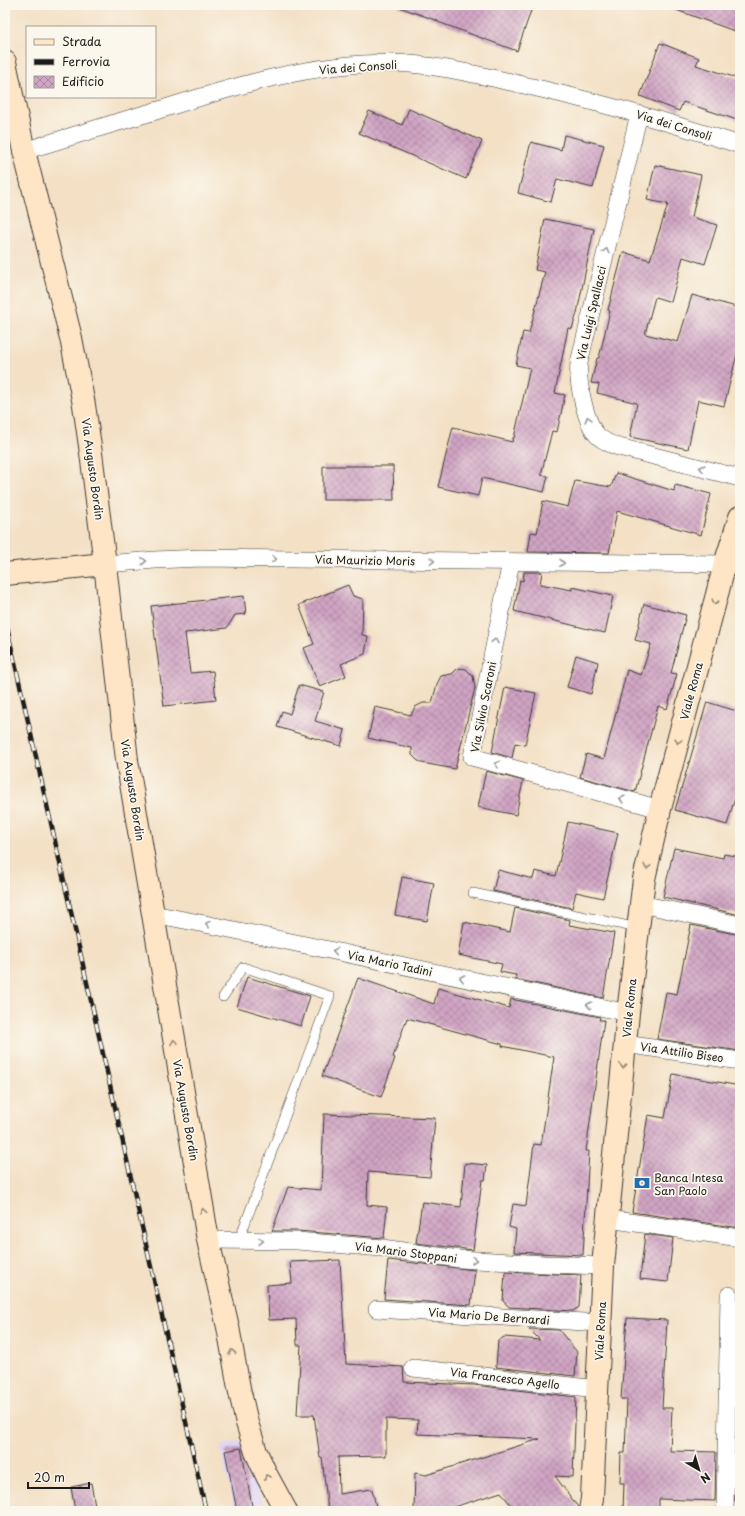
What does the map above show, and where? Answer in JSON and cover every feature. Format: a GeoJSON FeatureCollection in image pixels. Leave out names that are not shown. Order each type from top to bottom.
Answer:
{"type":"FeatureCollection","features":[{"type":"Feature","properties":{"kind":"street","name":"Via Augusto Bordin"},"geometry":{"type":"LineString","coordinates":[[5,62],[24,151],[69,330],[92,453],[128,760],[208,1240],[228,1327],[247,1423],[256,1452],[286,1511]]}},
{"type":"Feature","properties":{"kind":"street","name":"Via dei Consoli"},"geometry":{"type":"LineString","coordinates":[[24,151],[249,83],[301,72],[370,64],[409,64],[462,71],[572,95],[740,145]]}},
{"type":"Feature","properties":{"kind":"street","name":"Via Luigi Spallacci"},"geometry":{"type":"LineString","coordinates":[[639,114],[579,363],[578,371],[580,388],[589,422],[599,437],[615,446],[740,478]]}},
{"type":"Feature","properties":{"kind":"street","name":"Viale Roma"},"geometry":{"type":"LineString","coordinates":[[590,1511],[603,1266],[628,1013],[641,904],[646,872],[660,809],[725,564],[740,518]]}},
{"type":"Feature","properties":{"kind":"street","name":"Via Maurizio Moris"},"geometry":{"type":"LineString","coordinates":[[5,574],[106,564],[201,558],[725,564]]}},
{"type":"Feature","properties":{"kind":"street","name":"Via Silvio Scaroni"},"geometry":{"type":"LineString","coordinates":[[511,562],[472,757],[660,809]]}},
{"type":"Feature","properties":{"kind":"street"},"geometry":{"type":"LineString","coordinates":[[641,904],[740,926]]}},
{"type":"Feature","properties":{"kind":"street","name":"Via Mario Tadini"},"geometry":{"type":"LineString","coordinates":[[153,914],[628,1013]]}},
{"type":"Feature","properties":{"kind":"street","name":"Via Attilio Biseo"},"geometry":{"type":"LineString","coordinates":[[625,1044],[740,1061]]}},
{"type":"Feature","properties":{"kind":"street"},"geometry":{"type":"LineString","coordinates":[[608,1219],[740,1238]]}},
{"type":"Feature","properties":{"kind":"street","name":"Via Mario Stoppani"},"geometry":{"type":"LineString","coordinates":[[208,1240],[297,1241],[382,1248],[459,1259],[603,1266]]}},
{"type":"Feature","properties":{"kind":"street"},"geometry":{"type":"LineString","coordinates":[[725,1511],[729,1295]]}},
{"type":"Feature","properties":{"kind":"street","name":"Via Mario De Bernardi"},"geometry":{"type":"LineString","coordinates":[[377,1309],[600,1323]]}},
{"type":"Feature","properties":{"kind":"street","name":"Via Francesco Agello"},"geometry":{"type":"LineString","coordinates":[[413,1368],[597,1389]]}},
{"type":"Feature","properties":{"kind":"lane"},"geometry":{"type":"LineString","coordinates":[[473,893],[638,929]]}},
{"type":"Feature","properties":{"kind":"lane"},"geometry":{"type":"LineString","coordinates":[[223,997],[243,967],[330,996],[239,1240]]}},
{"type":"Feature","properties":{"kind":"shaded area"},"geometry":{"type":"Polygon","coordinates":[[[243,1441],[265,1511],[235,1511],[220,1446],[243,1441]]]}},
{"type":"Feature","properties":{"kind":"building"},"geometry":{"type":"Polygon","coordinates":[[[399,5],[533,5],[517,51],[399,7],[399,5]]]}},
{"type":"Feature","properties":{"kind":"building"},"geometry":{"type":"Polygon","coordinates":[[[669,5],[740,5],[740,33],[668,7],[669,5]]]}},
{"type":"Feature","properties":{"kind":"building"},"geometry":{"type":"Polygon","coordinates":[[[660,43],[699,58],[696,65],[740,79],[740,121],[683,102],[679,111],[640,96],[660,43]]]}},
{"type":"Feature","properties":{"kind":"building"},"geometry":{"type":"Polygon","coordinates":[[[409,109],[482,141],[466,179],[359,133],[369,111],[402,125],[409,109]]]}},
{"type":"Feature","properties":{"kind":"building"},"geometry":{"type":"Polygon","coordinates":[[[564,135],[604,145],[593,188],[557,179],[551,202],[518,193],[531,142],[561,150],[564,135]]]}},
{"type":"Feature","properties":{"kind":"building"},"geometry":{"type":"Polygon","coordinates":[[[655,165],[701,175],[692,217],[717,225],[705,264],[683,257],[671,302],[655,297],[645,334],[678,342],[692,295],[740,308],[740,342],[724,406],[698,400],[688,449],[630,437],[637,403],[597,393],[599,384],[591,383],[597,358],[599,358],[610,311],[608,310],[623,252],[650,260],[668,204],[647,200],[655,165]]]}},
{"type":"Feature","properties":{"kind":"building"},"geometry":{"type":"Polygon","coordinates":[[[545,219],[594,229],[577,313],[572,329],[568,328],[555,393],[565,395],[557,432],[552,431],[541,475],[548,476],[544,492],[482,478],[478,496],[438,487],[453,427],[512,442],[514,438],[530,368],[516,365],[523,332],[529,333],[545,272],[535,270],[545,219]]]}},
{"type":"Feature","properties":{"kind":"building"},"geometry":{"type":"Polygon","coordinates":[[[323,466],[393,466],[394,500],[323,500],[323,466]]]}},
{"type":"Feature","properties":{"kind":"building"},"geometry":{"type":"Polygon","coordinates":[[[616,473],[674,491],[675,485],[711,494],[701,535],[617,511],[609,553],[528,552],[531,532],[537,533],[543,501],[568,507],[575,481],[611,487],[616,473]]]}},
{"type":"Feature","properties":{"kind":"building"},"geometry":{"type":"Polygon","coordinates":[[[524,572],[542,572],[540,584],[572,590],[572,587],[613,596],[605,633],[514,611],[520,580],[523,581],[524,572]]]}},
{"type":"Feature","properties":{"kind":"building"},"geometry":{"type":"Polygon","coordinates":[[[348,585],[353,596],[363,599],[362,635],[368,636],[365,654],[341,664],[346,676],[320,687],[304,648],[314,644],[299,605],[348,585]]]}},
{"type":"Feature","properties":{"kind":"building"},"geometry":{"type":"Polygon","coordinates":[[[244,596],[246,614],[235,615],[227,628],[185,633],[190,673],[213,671],[216,700],[164,706],[151,606],[244,596]]]}},
{"type":"Feature","properties":{"kind":"building"},"geometry":{"type":"Polygon","coordinates":[[[644,604],[686,615],[671,673],[677,674],[667,709],[658,706],[635,792],[580,777],[586,754],[604,759],[627,670],[641,675],[651,644],[635,640],[644,604]]]}},
{"type":"Feature","properties":{"kind":"building"},"geometry":{"type":"Polygon","coordinates":[[[576,655],[598,662],[591,694],[567,687],[576,655]]]}},
{"type":"Feature","properties":{"kind":"building"},"geometry":{"type":"Polygon","coordinates":[[[458,668],[466,669],[473,676],[475,688],[455,769],[422,763],[412,755],[412,748],[368,738],[375,707],[411,715],[415,707],[423,703],[432,703],[437,684],[441,676],[452,674],[458,668]]]}},
{"type":"Feature","properties":{"kind":"building"},"geometry":{"type":"Polygon","coordinates":[[[299,685],[324,692],[315,721],[345,730],[341,746],[277,727],[282,711],[290,714],[299,685]]]}},
{"type":"Feature","properties":{"kind":"building"},"geometry":{"type":"Polygon","coordinates":[[[505,687],[536,693],[525,745],[515,743],[512,758],[492,752],[505,687]]]}},
{"type":"Feature","properties":{"kind":"building"},"geometry":{"type":"Polygon","coordinates":[[[707,702],[740,712],[740,781],[727,825],[675,810],[707,702]]]}},
{"type":"Feature","properties":{"kind":"building"},"geometry":{"type":"Polygon","coordinates":[[[486,771],[523,781],[516,815],[478,807],[486,771]]]}},
{"type":"Feature","properties":{"kind":"building"},"geometry":{"type":"Polygon","coordinates":[[[568,822],[618,833],[603,898],[576,892],[572,908],[493,891],[498,870],[533,879],[535,871],[556,876],[568,822]]]}},
{"type":"Feature","properties":{"kind":"building"},"geometry":{"type":"Polygon","coordinates":[[[674,848],[723,858],[724,854],[740,857],[740,915],[663,897],[674,848]]]}},
{"type":"Feature","properties":{"kind":"building"},"geometry":{"type":"Polygon","coordinates":[[[402,877],[434,883],[427,921],[395,915],[402,877]]]}},
{"type":"Feature","properties":{"kind":"building"},"geometry":{"type":"Polygon","coordinates":[[[515,908],[570,920],[569,925],[614,933],[603,998],[515,979],[516,975],[500,972],[502,964],[458,955],[464,922],[510,932],[515,908]]]}},
{"type":"Feature","properties":{"kind":"building"},"geometry":{"type":"Polygon","coordinates":[[[691,925],[740,935],[740,1051],[657,1039],[666,992],[677,994],[691,925]]]}},
{"type":"Feature","properties":{"kind":"building"},"geometry":{"type":"Polygon","coordinates":[[[247,977],[310,996],[301,1026],[237,1007],[247,977]]]}},
{"type":"Feature","properties":{"kind":"building"},"geometry":{"type":"Polygon","coordinates":[[[358,978],[434,1004],[438,988],[509,1008],[511,999],[600,1017],[599,1020],[604,1020],[586,1151],[589,1151],[583,1255],[514,1252],[516,1229],[509,1227],[513,1204],[526,1206],[534,1144],[541,1145],[554,1057],[502,1046],[502,1044],[407,1018],[381,1097],[322,1076],[358,978]]]}},
{"type":"Feature","properties":{"kind":"building"},"geometry":{"type":"Polygon","coordinates":[[[673,1074],[740,1086],[740,1228],[632,1212],[648,1115],[665,1118],[673,1074]]]}},
{"type":"Feature","properties":{"kind":"building"},"geometry":{"type":"Polygon","coordinates":[[[324,1114],[435,1118],[430,1177],[368,1172],[367,1205],[387,1207],[384,1238],[298,1231],[272,1231],[288,1187],[321,1190],[324,1114]]]}},
{"type":"Feature","properties":{"kind":"building"},"geometry":{"type":"Polygon","coordinates":[[[465,1163],[487,1165],[485,1180],[482,1180],[473,1250],[416,1243],[422,1202],[461,1207],[465,1163]]]}},
{"type":"Feature","properties":{"kind":"building"},"geometry":{"type":"Polygon","coordinates":[[[645,1234],[673,1238],[668,1282],[640,1279],[645,1234]]]}},
{"type":"Feature","properties":{"kind":"building"},"geometry":{"type":"Polygon","coordinates":[[[340,1260],[346,1364],[403,1367],[404,1382],[474,1385],[576,1397],[573,1477],[555,1476],[578,1507],[578,1511],[515,1511],[501,1492],[441,1511],[414,1511],[415,1473],[426,1475],[540,1439],[417,1434],[418,1420],[386,1419],[386,1456],[338,1457],[339,1494],[372,1489],[377,1511],[328,1511],[322,1457],[320,1458],[314,1415],[297,1415],[301,1345],[297,1345],[296,1319],[269,1320],[267,1285],[292,1283],[290,1262],[340,1260]]]}},
{"type":"Feature","properties":{"kind":"building"},"geometry":{"type":"Polygon","coordinates":[[[388,1260],[475,1270],[471,1305],[384,1299],[388,1260]]]}},
{"type":"Feature","properties":{"kind":"building"},"geometry":{"type":"Polygon","coordinates":[[[505,1272],[581,1275],[579,1307],[573,1311],[509,1307],[503,1301],[505,1272]]]}},
{"type":"Feature","properties":{"kind":"building"},"geometry":{"type":"Polygon","coordinates":[[[627,1318],[667,1320],[662,1408],[672,1408],[670,1451],[716,1452],[715,1501],[659,1499],[659,1511],[623,1511],[624,1483],[620,1483],[621,1453],[625,1453],[627,1399],[621,1399],[627,1318]]]}},
{"type":"Feature","properties":{"kind":"building"},"geometry":{"type":"Polygon","coordinates":[[[529,1329],[559,1330],[577,1352],[575,1376],[496,1367],[498,1341],[504,1337],[540,1340],[529,1329]]]}},
{"type":"Feature","properties":{"kind":"building"},"geometry":{"type":"Polygon","coordinates":[[[241,1448],[253,1511],[237,1511],[225,1451],[241,1448]]]}},
{"type":"Feature","properties":{"kind":"building"},"geometry":{"type":"Polygon","coordinates":[[[736,1453],[740,1453],[740,1501],[735,1501],[736,1453]]]}},
{"type":"Feature","properties":{"kind":"building"},"geometry":{"type":"Polygon","coordinates":[[[91,1483],[96,1511],[75,1511],[71,1487],[91,1483]]]}},
{"type":"Feature","properties":{"kind":"railway"},"geometry":{"type":"LineString","coordinates":[[5,619],[206,1511]]}},
{"type":"Feature","properties":{"kind":"place","name":"Banca Intesa San Paolo"},"geometry":{"type":"Point","coordinates":[642,1183]}}]}
